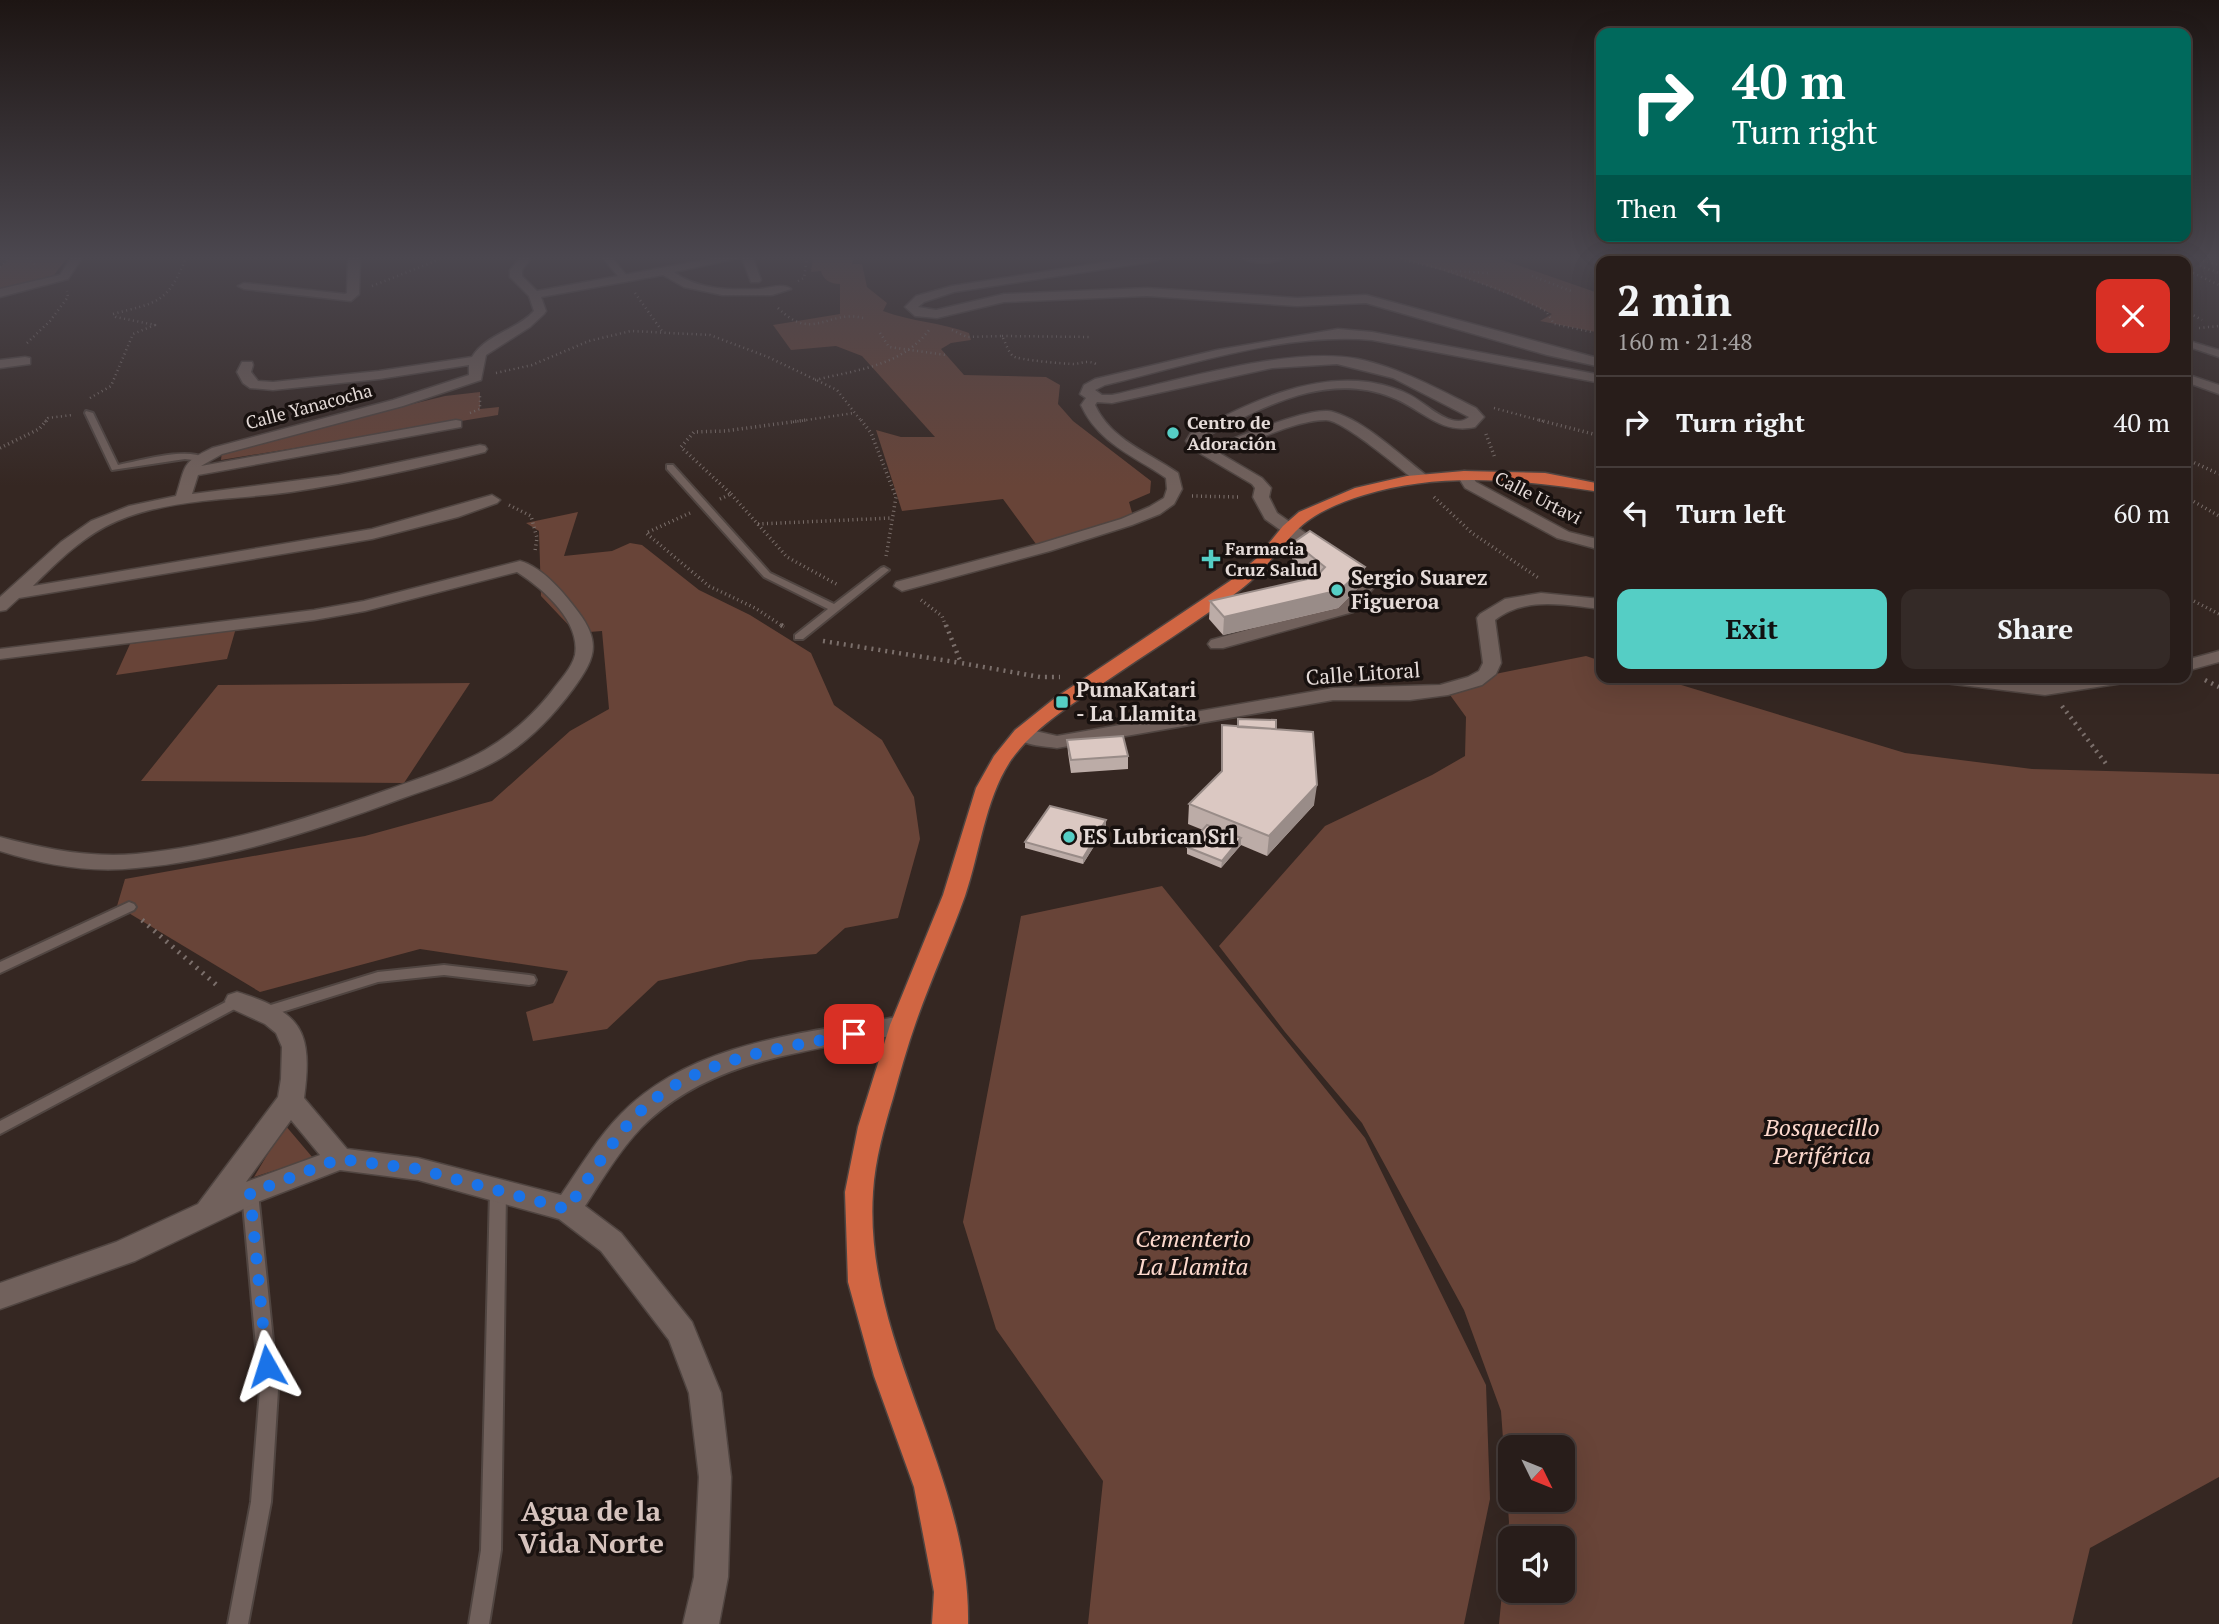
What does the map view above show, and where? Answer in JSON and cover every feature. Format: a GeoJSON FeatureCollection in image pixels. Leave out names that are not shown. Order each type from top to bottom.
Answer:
{"type":"FeatureCollection","features":[{"type":"Feature","properties":{"kind":"highway"},"geometry":{"type":"LineString","coordinates":[[950,1624],[951,1592],[931,1487],[890,1376],[863,1282],[859,1192],[871,1127],[902,1025],[954,895],[986,788],[1001,761],[1022,734],[1096,678],[1236,585],[1263,562],[1305,515],[1360,491],[1424,485],[1464,475],[1545,478],[1596,487]]}},
{"type":"Feature","properties":{"kind":"street"},"geometry":{"type":"LineString","coordinates":[[476,377],[477,360],[483,351],[510,334]]}},
{"type":"Feature","properties":{"kind":"street"},"geometry":{"type":"LineString","coordinates":[[1217,644],[1347,608],[1368,585],[1271,516],[1261,498],[1263,488],[1257,481],[1209,453],[1193,441],[1196,436],[1273,398],[1328,386],[1357,384],[1378,388],[1409,400],[1444,422],[1458,426],[1470,424],[1477,417],[1471,411],[1379,368],[1337,360],[1272,364],[1112,399],[1087,394],[1089,388],[1122,377],[1217,354],[1328,334]]}},
{"type":"Feature","properties":{"kind":"street"},"geometry":{"type":"LineString","coordinates":[[1353,334],[1596,378]]}},
{"type":"Feature","properties":{"kind":"street"},"geometry":{"type":"LineString","coordinates":[[1494,334],[1552,352],[1596,362]]}},
{"type":"Feature","properties":{"kind":"street"},"geometry":{"type":"LineString","coordinates":[[2191,345],[2219,354]]}},
{"type":"Feature","properties":{"kind":"street"},"geometry":{"type":"LineString","coordinates":[[247,365],[244,372],[248,380],[255,385],[273,386],[379,375],[477,360]]}},
{"type":"Feature","properties":{"kind":"street"},"geometry":{"type":"LineString","coordinates":[[3,364],[25,362]]}},
{"type":"Feature","properties":{"kind":"street","name":"Calle Yanacocha"},"geometry":{"type":"LineString","coordinates":[[201,458],[230,447],[398,403],[476,377]]}},
{"type":"Feature","properties":{"kind":"street"},"geometry":{"type":"LineString","coordinates":[[2191,380],[2219,390]]}},
{"type":"Feature","properties":{"kind":"street"},"geometry":{"type":"LineString","coordinates":[[902,586],[1104,530],[1158,510],[1169,503],[1176,484],[1173,476],[1105,433],[1093,419],[1088,405],[1094,397]]}},
{"type":"Feature","properties":{"kind":"street"},"geometry":{"type":"LineString","coordinates":[[1209,453],[1300,420],[1329,415],[1348,423],[1424,485]]}},
{"type":"Feature","properties":{"kind":"street"},"geometry":{"type":"LineString","coordinates":[[190,472],[456,424]]}},
{"type":"Feature","properties":{"kind":"street"},"geometry":{"type":"LineString","coordinates":[[0,606],[76,539],[112,517],[182,500],[306,485],[385,471],[480,449]]}},
{"type":"Feature","properties":{"kind":"street"},"geometry":{"type":"LineString","coordinates":[[182,500],[190,472],[195,462],[201,458]]}},
{"type":"Feature","properties":{"kind":"street","name":"Calle Urtavi"},"geometry":{"type":"LineString","coordinates":[[1464,475],[1470,485],[1563,535],[1596,544]]}},
{"type":"Feature","properties":{"kind":"street"},"geometry":{"type":"LineString","coordinates":[[15,594],[165,567],[384,533],[453,515],[492,500]]}},
{"type":"Feature","properties":{"kind":"street"},"geometry":{"type":"LineString","coordinates":[[0,654],[314,615],[377,603],[520,566],[534,575],[574,617],[584,639],[584,656],[554,702],[504,747],[465,768],[365,805],[187,853],[134,861],[79,862],[30,853],[0,844]]}},
{"type":"Feature","properties":{"kind":"street","name":"Calle Litoral"},"geometry":{"type":"LineString","coordinates":[[1022,734],[1038,740],[1057,741],[1333,694],[1410,694],[1441,691],[1475,681],[1488,674],[1492,663],[1486,618],[1498,607],[1536,598],[1596,603]]}},
{"type":"Feature","properties":{"kind":"street"},"geometry":{"type":"LineString","coordinates":[[2191,664],[2219,656]]}},
{"type":"Feature","properties":{"kind":"street"},"geometry":{"type":"LineString","coordinates":[[1984,683],[2045,689],[2084,683]]}},
{"type":"Feature","properties":{"kind":"street"},"geometry":{"type":"LineString","coordinates":[[208,1213],[291,1100],[298,1055],[294,1039],[283,1025],[266,1012],[237,1001]]}},
{"type":"Feature","properties":{"kind":"street"},"geometry":{"type":"LineString","coordinates":[[567,1209],[631,1121],[669,1089],[708,1067],[753,1055],[902,1025]]}},
{"type":"Feature","properties":{"kind":"street"},"geometry":{"type":"LineString","coordinates":[[291,1100],[339,1159]]}},
{"type":"Feature","properties":{"kind":"street"},"geometry":{"type":"LineString","coordinates":[[0,1296],[125,1252],[250,1193],[339,1159],[418,1169],[567,1209],[611,1242],[681,1332],[705,1393],[715,1477],[711,1577],[701,1624]]}},
{"type":"Feature","properties":{"kind":"lane"},"geometry":{"type":"LineString","coordinates":[[89,413],[115,468],[185,456],[201,458]]}},
{"type":"Feature","properties":{"kind":"lane"},"geometry":{"type":"LineString","coordinates":[[670,467],[766,575],[834,608]]}},
{"type":"Feature","properties":{"kind":"lane"},"geometry":{"type":"LineString","coordinates":[[799,637],[884,570]]}},
{"type":"Feature","properties":{"kind":"lane"},"geometry":{"type":"LineString","coordinates":[[0,968],[129,907]]}},
{"type":"Feature","properties":{"kind":"lane"},"geometry":{"type":"LineString","coordinates":[[266,1012],[378,977],[444,970],[529,979]]}},
{"type":"Feature","properties":{"kind":"lane"},"geometry":{"type":"LineString","coordinates":[[0,1128],[237,1001]]}},
{"type":"Feature","properties":{"kind":"lane"},"geometry":{"type":"LineString","coordinates":[[479,1624],[491,1550],[498,1191]]}},
{"type":"Feature","properties":{"kind":"lane"},"geometry":{"type":"LineString","coordinates":[[239,1624],[261,1502],[269,1390],[250,1193]]}},
{"type":"Feature","properties":{"kind":"path"},"geometry":{"type":"LineString","coordinates":[[3,364],[34,334]]}},
{"type":"Feature","properties":{"kind":"path"},"geometry":{"type":"LineString","coordinates":[[0,446],[39,429],[48,418],[89,413],[86,400],[111,386],[134,334]]}},
{"type":"Feature","properties":{"kind":"path"},"geometry":{"type":"LineString","coordinates":[[476,377],[532,365],[589,341],[619,334]]}},
{"type":"Feature","properties":{"kind":"path"},"geometry":{"type":"LineString","coordinates":[[695,334],[710,335],[768,357],[837,390],[855,412],[871,433],[896,497],[884,570]]}},
{"type":"Feature","properties":{"kind":"path"},"geometry":{"type":"LineString","coordinates":[[881,334],[889,347],[946,355]]}},
{"type":"Feature","properties":{"kind":"path"},"geometry":{"type":"LineString","coordinates":[[960,334],[967,337],[1091,337]]}},
{"type":"Feature","properties":{"kind":"path"},"geometry":{"type":"LineString","coordinates":[[1002,336],[1013,356],[1023,360],[1042,359],[1073,364],[1090,361],[1122,377]]}},
{"type":"Feature","properties":{"kind":"path"},"geometry":{"type":"LineString","coordinates":[[815,380],[886,361],[910,350]]}},
{"type":"Feature","properties":{"kind":"path"},"geometry":{"type":"LineString","coordinates":[[1497,409],[1596,435]]}},
{"type":"Feature","properties":{"kind":"path"},"geometry":{"type":"LineString","coordinates":[[694,432],[725,431],[855,412]]}},
{"type":"Feature","properties":{"kind":"path"},"geometry":{"type":"LineString","coordinates":[[1470,424],[1486,434],[1496,460],[1490,462]]}},
{"type":"Feature","properties":{"kind":"path"},"geometry":{"type":"LineString","coordinates":[[2191,461],[2219,474]]}},
{"type":"Feature","properties":{"kind":"path"},"geometry":{"type":"LineString","coordinates":[[1424,485],[1472,533],[1500,554],[1553,586],[1564,600]]}},
{"type":"Feature","properties":{"kind":"path"},"geometry":{"type":"LineString","coordinates":[[731,494],[787,557],[854,593]]}},
{"type":"Feature","properties":{"kind":"path"},"geometry":{"type":"LineString","coordinates":[[1172,496],[1261,498]]}},
{"type":"Feature","properties":{"kind":"path"},"geometry":{"type":"LineString","coordinates":[[492,500],[531,516],[537,538],[534,554],[520,566]]}},
{"type":"Feature","properties":{"kind":"path"},"geometry":{"type":"LineString","coordinates":[[2191,500],[2219,516]]}},
{"type":"Feature","properties":{"kind":"path"},"geometry":{"type":"LineString","coordinates":[[757,524],[892,518]]}},
{"type":"Feature","properties":{"kind":"path"},"geometry":{"type":"LineString","coordinates":[[646,533],[709,586],[755,608],[799,637],[1040,677],[1096,678]]}},
{"type":"Feature","properties":{"kind":"path"},"geometry":{"type":"LineString","coordinates":[[902,586],[942,616],[961,663]]}},
{"type":"Feature","properties":{"kind":"path"},"geometry":{"type":"LineString","coordinates":[[2191,600],[2219,614]]}},
{"type":"Feature","properties":{"kind":"path"},"geometry":{"type":"LineString","coordinates":[[2045,689],[2067,711],[2107,765]]}},
{"type":"Feature","properties":{"kind":"path"},"geometry":{"type":"LineString","coordinates":[[129,907],[167,945],[237,1001]]}},
{"type":"Feature","properties":{"kind":"green space"},"geometry":{"type":"Polygon","coordinates":[[[779,334],[969,334],[971,340],[951,343],[941,349],[964,375],[1046,377],[1060,385],[1058,404],[1073,421],[1151,481],[1150,493],[1129,502],[1133,516],[1036,544],[1003,499],[902,511],[876,430],[901,437],[935,437],[862,356],[836,346],[791,350],[779,334]]]}},
{"type":"Feature","properties":{"kind":"green space"},"geometry":{"type":"Polygon","coordinates":[[[480,392],[480,409],[499,407],[498,415],[221,460],[222,451],[445,396],[480,392]]]}},
{"type":"Feature","properties":{"kind":"green space"},"geometry":{"type":"Polygon","coordinates":[[[578,512],[564,556],[612,551],[630,543],[642,545],[699,590],[750,615],[811,653],[834,705],[882,740],[914,797],[920,839],[898,918],[845,928],[816,954],[749,960],[658,981],[607,1029],[533,1041],[526,1012],[553,1003],[568,971],[420,949],[260,992],[117,906],[125,879],[365,836],[492,801],[570,731],[609,709],[602,631],[576,633],[541,596],[539,531],[526,523],[578,512]]]}},
{"type":"Feature","properties":{"kind":"green space"},"geometry":{"type":"Polygon","coordinates":[[[236,628],[227,659],[116,675],[130,644],[236,628]]]}},
{"type":"Feature","properties":{"kind":"green space","name":"Bosquecillo Periférica"},"geometry":{"type":"Polygon","coordinates":[[[1586,656],[1596,659],[1596,683],[1675,683],[1905,753],[2032,769],[2219,774],[2219,1477],[2090,1548],[2072,1624],[1499,1624],[1501,1603],[1575,1603],[1575,1526],[1509,1526],[1508,1512],[1575,1512],[1575,1435],[1503,1435],[1501,1411],[1464,1310],[1362,1123],[1285,1032],[1219,946],[1325,826],[1432,775],[1465,756],[1466,717],[1445,688],[1500,673],[1586,656]]]}},
{"type":"Feature","properties":{"kind":"green space"},"geometry":{"type":"Polygon","coordinates":[[[470,683],[404,783],[141,781],[218,685],[470,683]]]}},
{"type":"Feature","properties":{"kind":"green space","name":"Cementerio La Llamita"},"geometry":{"type":"Polygon","coordinates":[[[1162,886],[1365,1138],[1486,1385],[1490,1499],[1464,1624],[1088,1624],[1103,1481],[996,1329],[963,1222],[1021,916],[1162,886]]]}},
{"type":"Feature","properties":{"kind":"green space"},"geometry":{"type":"Polygon","coordinates":[[[285,1125],[313,1158],[254,1177],[285,1125]]]}},
{"type":"Feature","properties":{"kind":"building"},"geometry":{"type":"Polygon","coordinates":[[[1310,531],[1365,567],[1340,590],[1224,617],[1210,601],[1316,577],[1325,567],[1294,542],[1310,531]]]}},
{"type":"Feature","properties":{"kind":"building"},"geometry":{"type":"Polygon","coordinates":[[[1238,719],[1276,720],[1276,729],[1238,727],[1238,719]]]}},
{"type":"Feature","properties":{"kind":"building"},"geometry":{"type":"Polygon","coordinates":[[[1222,725],[1313,732],[1317,785],[1269,836],[1189,804],[1222,771],[1222,725]]]}},
{"type":"Feature","properties":{"kind":"building"},"geometry":{"type":"Polygon","coordinates":[[[1123,736],[1128,756],[1071,760],[1067,740],[1123,736]]]}},
{"type":"Feature","properties":{"kind":"building"},"geometry":{"type":"Polygon","coordinates":[[[1050,806],[1106,820],[1083,858],[1025,842],[1050,806]]]}},
{"type":"Feature","properties":{"kind":"building"},"geometry":{"type":"Polygon","coordinates":[[[1207,825],[1241,838],[1222,861],[1187,847],[1207,825]]]}},
{"type":"Feature","properties":{"kind":"place","name":"Centro de Adoración"},"geometry":{"type":"Point","coordinates":[1173,433]}},
{"type":"Feature","properties":{"kind":"place","name":"Farmacia Cruz Salud"},"geometry":{"type":"Point","coordinates":[1211,559]}},
{"type":"Feature","properties":{"kind":"place","name":"Sergio Suarez Figueroa"},"geometry":{"type":"Point","coordinates":[1337,590]}},
{"type":"Feature","properties":{"kind":"place","name":"PumaKatari - La Llamita"},"geometry":{"type":"Point","coordinates":[1062,702]}},
{"type":"Feature","properties":{"kind":"place","name":"ES Lubrican Srl"},"geometry":{"type":"Point","coordinates":[1069,837]}},
{"type":"Feature","properties":{"kind":"district","name":"Agua de la Vida Norte"},"geometry":{"type":"Point","coordinates":[591,1527]}},
{"type":"Feature","properties":{"kind":"route"},"geometry":{"type":"LineString","coordinates":[[267,1366],[250,1193],[339,1159],[418,1169],[567,1209],[631,1121],[669,1089],[708,1067],[854,1034]]}}]}
